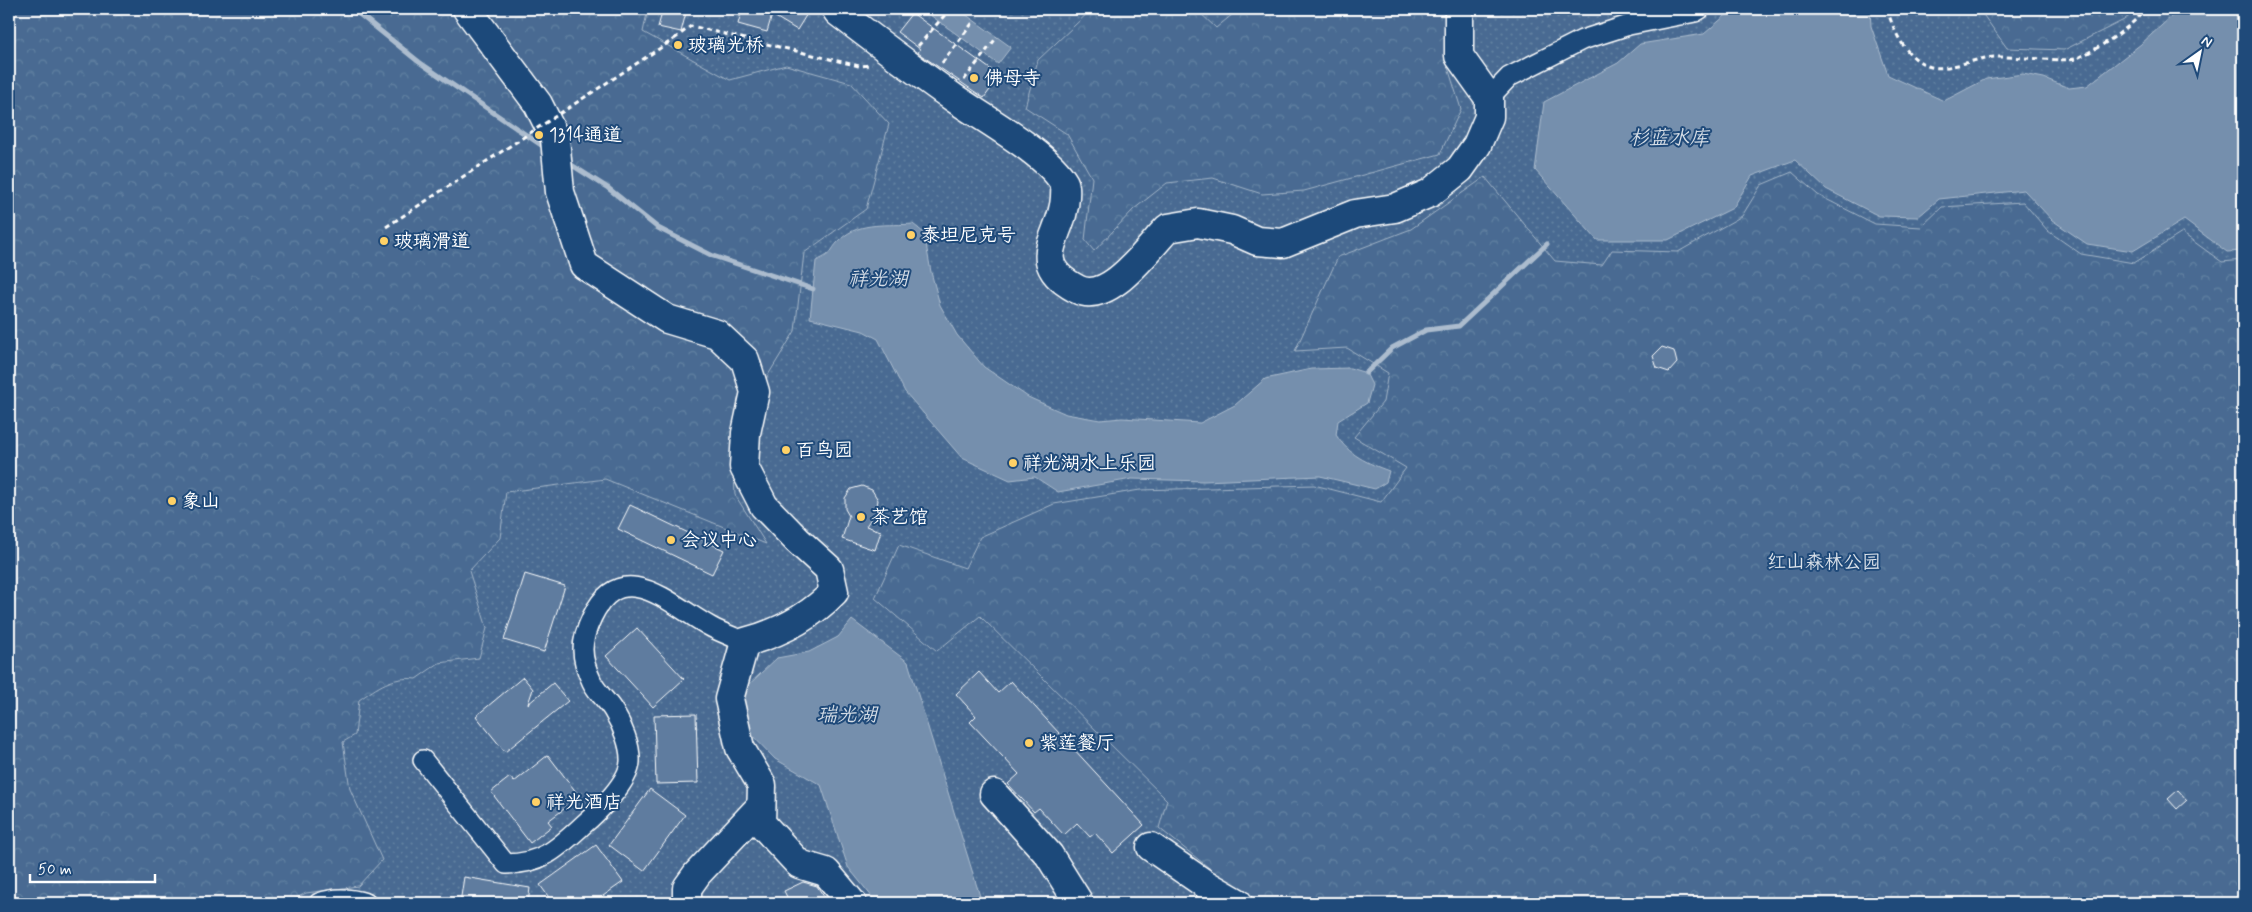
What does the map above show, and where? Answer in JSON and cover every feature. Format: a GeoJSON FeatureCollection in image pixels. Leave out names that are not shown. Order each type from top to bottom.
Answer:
{"type":"FeatureCollection","features":[{"type":"Feature","properties":{"kind":"street"},"geometry":{"type":"LineString","coordinates":[[423,760],[506,864],[525,864],[550,854],[600,809],[621,782],[630,763],[626,740],[614,712],[593,684],[584,664],[582,642],[592,617],[604,597],[623,588],[640,587],[658,594],[711,627],[746,642],[764,637],[796,623],[820,606],[834,592],[829,569],[764,506],[744,467],[746,433],[756,392],[745,360],[717,334],[667,319],[584,266],[560,192],[555,138],[538,104],[467,9]]}},
{"type":"Feature","properties":{"kind":"street"},"geometry":{"type":"LineString","coordinates":[[836,9],[929,80],[1048,162],[1065,184],[1064,209],[1051,238],[1048,255],[1056,273],[1078,290],[1101,291],[1124,278],[1168,228],[1198,224],[1232,230],[1257,241],[1283,243],[1355,214],[1395,208],[1430,193],[1460,169],[1477,144],[1489,117],[1489,98],[1459,56],[1459,9]]}},
{"type":"Feature","properties":{"kind":"street"},"geometry":{"type":"LineString","coordinates":[[1489,98],[1509,77],[1582,40],[1628,25],[1695,12],[1700,9]]}},
{"type":"Feature","properties":{"kind":"street"},"geometry":{"type":"LineString","coordinates":[[746,642],[729,699],[740,748],[762,785],[761,823],[799,864],[826,872],[852,903]]}},
{"type":"Feature","properties":{"kind":"street"},"geometry":{"type":"LineString","coordinates":[[994,794],[1049,855],[1079,903]]}},
{"type":"Feature","properties":{"kind":"street"},"geometry":{"type":"LineString","coordinates":[[687,903],[687,888],[697,874],[760,807]]}},
{"type":"Feature","properties":{"kind":"street"},"geometry":{"type":"LineString","coordinates":[[1151,846],[1205,884],[1238,903],[1250,901],[1253,903]]}},
{"type":"Feature","properties":{"kind":"street"},"geometry":{"type":"LineString","coordinates":[[319,903],[328,900],[352,899],[366,903]]}},
{"type":"Feature","properties":{"kind":"path"},"geometry":{"type":"LineString","coordinates":[[386,227],[674,39],[691,26],[859,66],[905,62],[950,9]]}},
{"type":"Feature","properties":{"kind":"path"},"geometry":{"type":"LineString","coordinates":[[1887,9],[1894,30],[1908,51],[1928,66],[1949,66],[1993,57],[2073,60],[2126,30],[2146,9]]}},
{"type":"Feature","properties":{"kind":"path"},"geometry":{"type":"LineString","coordinates":[[929,80],[974,20]]}},
{"type":"Feature","properties":{"kind":"path"},"geometry":{"type":"LineString","coordinates":[[952,96],[998,37]]}},
{"type":"Feature","properties":{"kind":"green space"},"geometry":{"type":"Polygon","coordinates":[[[9,9],[2243,9],[2243,903],[9,903],[9,9]]]}},
{"type":"Feature","properties":{"kind":"green space"},"geometry":{"type":"Polygon","coordinates":[[[9,9],[648,9],[643,32],[730,80],[786,65],[851,83],[889,124],[866,209],[804,253],[795,331],[732,434],[735,495],[766,544],[605,479],[506,492],[500,538],[469,571],[487,628],[479,658],[439,663],[416,679],[392,681],[373,691],[359,700],[355,735],[343,742],[350,789],[382,860],[358,886],[306,893],[287,903],[9,903],[9,9]]]}},
{"type":"Feature","properties":{"kind":"green space"},"geometry":{"type":"Polygon","coordinates":[[[1092,9],[1196,9],[1216,28],[1239,9],[1449,9],[1445,58],[1461,109],[1440,154],[1304,191],[1262,194],[1213,178],[1167,183],[1134,209],[1094,251],[1085,240],[1092,178],[1067,134],[1025,107],[1038,60],[1092,9]]]}},
{"type":"Feature","properties":{"kind":"green space"},"geometry":{"type":"Polygon","coordinates":[[[1979,9],[2137,9],[2124,20],[2064,50],[2007,48],[1979,9]]]}},
{"type":"Feature","properties":{"kind":"green space","name":"红山森林公园"},"geometry":{"type":"Polygon","coordinates":[[[1792,172],[1818,195],[1875,224],[1921,227],[1942,207],[2023,202],[2048,231],[2081,254],[2134,263],[2182,233],[2222,262],[2243,260],[2243,903],[1248,903],[1233,887],[1159,828],[1167,800],[980,616],[937,651],[875,598],[899,545],[965,568],[980,537],[1054,504],[1140,490],[1314,485],[1381,502],[1406,468],[1354,437],[1383,402],[1388,373],[1347,348],[1295,351],[1338,257],[1411,229],[1485,177],[1555,261],[1602,265],[1612,250],[1678,252],[1742,216],[1761,185],[1792,172]]]}},
{"type":"Feature","properties":{"kind":"water"},"geometry":{"type":"Polygon","coordinates":[[[935,9],[958,9],[1011,47],[998,64],[930,15],[935,9]]]}},
{"type":"Feature","properties":{"kind":"water","name":"杉蓝水库"},"geometry":{"type":"Polygon","coordinates":[[[1733,9],[1870,9],[1871,26],[1888,75],[1944,101],[1986,79],[2023,74],[2044,78],[2069,88],[2087,86],[2141,44],[2172,16],[2186,9],[2243,9],[2243,251],[2227,252],[2184,220],[2133,251],[2087,244],[2052,220],[2024,190],[1939,199],[1918,217],[1879,216],[1826,189],[1795,160],[1752,176],[1733,208],[1668,240],[1597,240],[1535,170],[1544,102],[1618,63],[1640,44],[1704,34],[1733,9]]]}},
{"type":"Feature","properties":{"kind":"water","name":"祥光湖"},"geometry":{"type":"Polygon","coordinates":[[[913,224],[924,233],[931,272],[940,305],[957,335],[984,367],[1028,397],[1066,414],[1100,420],[1122,418],[1200,423],[1235,405],[1265,379],[1311,369],[1350,368],[1366,373],[1372,385],[1367,403],[1338,421],[1336,435],[1359,458],[1389,471],[1386,482],[1375,489],[1320,476],[1204,481],[1132,479],[1058,492],[1035,477],[1010,480],[962,458],[905,392],[878,339],[863,331],[810,318],[816,261],[827,255],[848,233],[857,229],[913,224]]]}},
{"type":"Feature","properties":{"kind":"water","name":"瑞光湖"},"geometry":{"type":"Polygon","coordinates":[[[852,620],[908,662],[982,903],[877,903],[848,867],[821,785],[775,759],[746,729],[743,690],[777,658],[809,652],[838,637],[852,620]]]}},
{"type":"Feature","properties":{"kind":"building"},"geometry":{"type":"Polygon","coordinates":[[[663,9],[687,9],[681,32],[658,27],[663,9]]]}},
{"type":"Feature","properties":{"kind":"building"},"geometry":{"type":"Polygon","coordinates":[[[742,9],[810,9],[797,30],[772,15],[767,32],[738,24],[742,9]]]}},
{"type":"Feature","properties":{"kind":"building"},"geometry":{"type":"Polygon","coordinates":[[[912,13],[1000,76],[984,98],[918,53],[920,49],[897,32],[912,13]]]}},
{"type":"Feature","properties":{"kind":"building"},"geometry":{"type":"Polygon","coordinates":[[[1662,347],[1674,351],[1677,363],[1669,372],[1657,368],[1653,356],[1662,347]]]}},
{"type":"Feature","properties":{"kind":"building","name":"茶艺馆"},"geometry":{"type":"Polygon","coordinates":[[[862,486],[872,490],[878,500],[876,511],[866,526],[881,531],[875,550],[842,539],[849,516],[845,509],[845,498],[851,489],[862,486]]]}},
{"type":"Feature","properties":{"kind":"building","name":"会议中心"},"geometry":{"type":"Polygon","coordinates":[[[630,505],[724,550],[712,574],[618,529],[630,505]]]}},
{"type":"Feature","properties":{"kind":"building"},"geometry":{"type":"Polygon","coordinates":[[[525,574],[565,586],[544,652],[504,640],[525,574]]]}},
{"type":"Feature","properties":{"kind":"building"},"geometry":{"type":"Polygon","coordinates":[[[637,628],[684,679],[653,707],[606,656],[637,628]]]}},
{"type":"Feature","properties":{"kind":"building","name":"紫莲餐厅"},"geometry":{"type":"Polygon","coordinates":[[[979,672],[998,693],[1011,681],[1144,825],[1113,853],[1095,833],[1090,837],[1077,823],[1064,835],[1039,808],[1034,812],[1008,784],[1019,774],[970,722],[976,716],[956,694],[979,672]]]}},
{"type":"Feature","properties":{"kind":"building","name":"祥光酒店"},"geometry":{"type":"Polygon","coordinates":[[[523,677],[533,689],[528,704],[553,683],[568,701],[505,752],[476,716],[523,677]]]}},
{"type":"Feature","properties":{"kind":"building"},"geometry":{"type":"Polygon","coordinates":[[[696,714],[698,783],[656,784],[654,715],[696,714]]]}},
{"type":"Feature","properties":{"kind":"building","name":"祥光酒店"},"geometry":{"type":"Polygon","coordinates":[[[548,755],[580,797],[548,821],[552,826],[530,843],[491,792],[510,777],[514,782],[548,755]]]}},
{"type":"Feature","properties":{"kind":"building"},"geometry":{"type":"Polygon","coordinates":[[[650,789],[685,815],[644,871],[609,845],[650,789]]]}},
{"type":"Feature","properties":{"kind":"building"},"geometry":{"type":"Polygon","coordinates":[[[2178,790],[2187,800],[2177,809],[2168,799],[2178,790]]]}},
{"type":"Feature","properties":{"kind":"building"},"geometry":{"type":"Polygon","coordinates":[[[596,845],[623,882],[593,903],[553,903],[540,885],[596,845]]]}},
{"type":"Feature","properties":{"kind":"building"},"geometry":{"type":"Polygon","coordinates":[[[464,877],[530,888],[528,903],[460,903],[464,877]]]}},
{"type":"Feature","properties":{"kind":"building"},"geometry":{"type":"Polygon","coordinates":[[[803,882],[817,886],[828,903],[790,903],[784,891],[803,882]]]}},
{"type":"Feature","properties":{"kind":"waterway"},"geometry":{"type":"LineString","coordinates":[[353,9],[419,62],[547,149]]}},
{"type":"Feature","properties":{"kind":"waterway"},"geometry":{"type":"LineString","coordinates":[[567,162],[608,188],[658,228],[713,256],[813,289]]}},
{"type":"Feature","properties":{"kind":"waterway"},"geometry":{"type":"LineString","coordinates":[[1366,373],[1392,348],[1426,330],[1459,326],[1547,244]]}},
{"type":"Feature","properties":{"kind":"place","name":"玻璃光桥"},"geometry":{"type":"Point","coordinates":[678,45]}},
{"type":"Feature","properties":{"kind":"place","name":"佛母寺"},"geometry":{"type":"Point","coordinates":[974,78]}},
{"type":"Feature","properties":{"kind":"place","name":"1314通道"},"geometry":{"type":"Point","coordinates":[539,135]}},
{"type":"Feature","properties":{"kind":"place","name":"泰坦尼克号"},"geometry":{"type":"Point","coordinates":[911,235]}},
{"type":"Feature","properties":{"kind":"place","name":"玻璃滑道"},"geometry":{"type":"Point","coordinates":[384,241]}},
{"type":"Feature","properties":{"kind":"place","name":"百鸟园"},"geometry":{"type":"Point","coordinates":[786,450]}},
{"type":"Feature","properties":{"kind":"place","name":"祥光湖水上乐园"},"geometry":{"type":"Point","coordinates":[1013,463]}},
{"type":"Feature","properties":{"kind":"place","name":"象山"},"geometry":{"type":"Point","coordinates":[172,501]}},
{"type":"Feature","properties":{"kind":"place","name":"茶艺馆"},"geometry":{"type":"Point","coordinates":[861,517]}},
{"type":"Feature","properties":{"kind":"place","name":"会议中心"},"geometry":{"type":"Point","coordinates":[671,540]}},
{"type":"Feature","properties":{"kind":"place","name":"紫莲餐厅"},"geometry":{"type":"Point","coordinates":[1029,743]}},
{"type":"Feature","properties":{"kind":"place","name":"祥光酒店"},"geometry":{"type":"Point","coordinates":[536,802]}}]}
